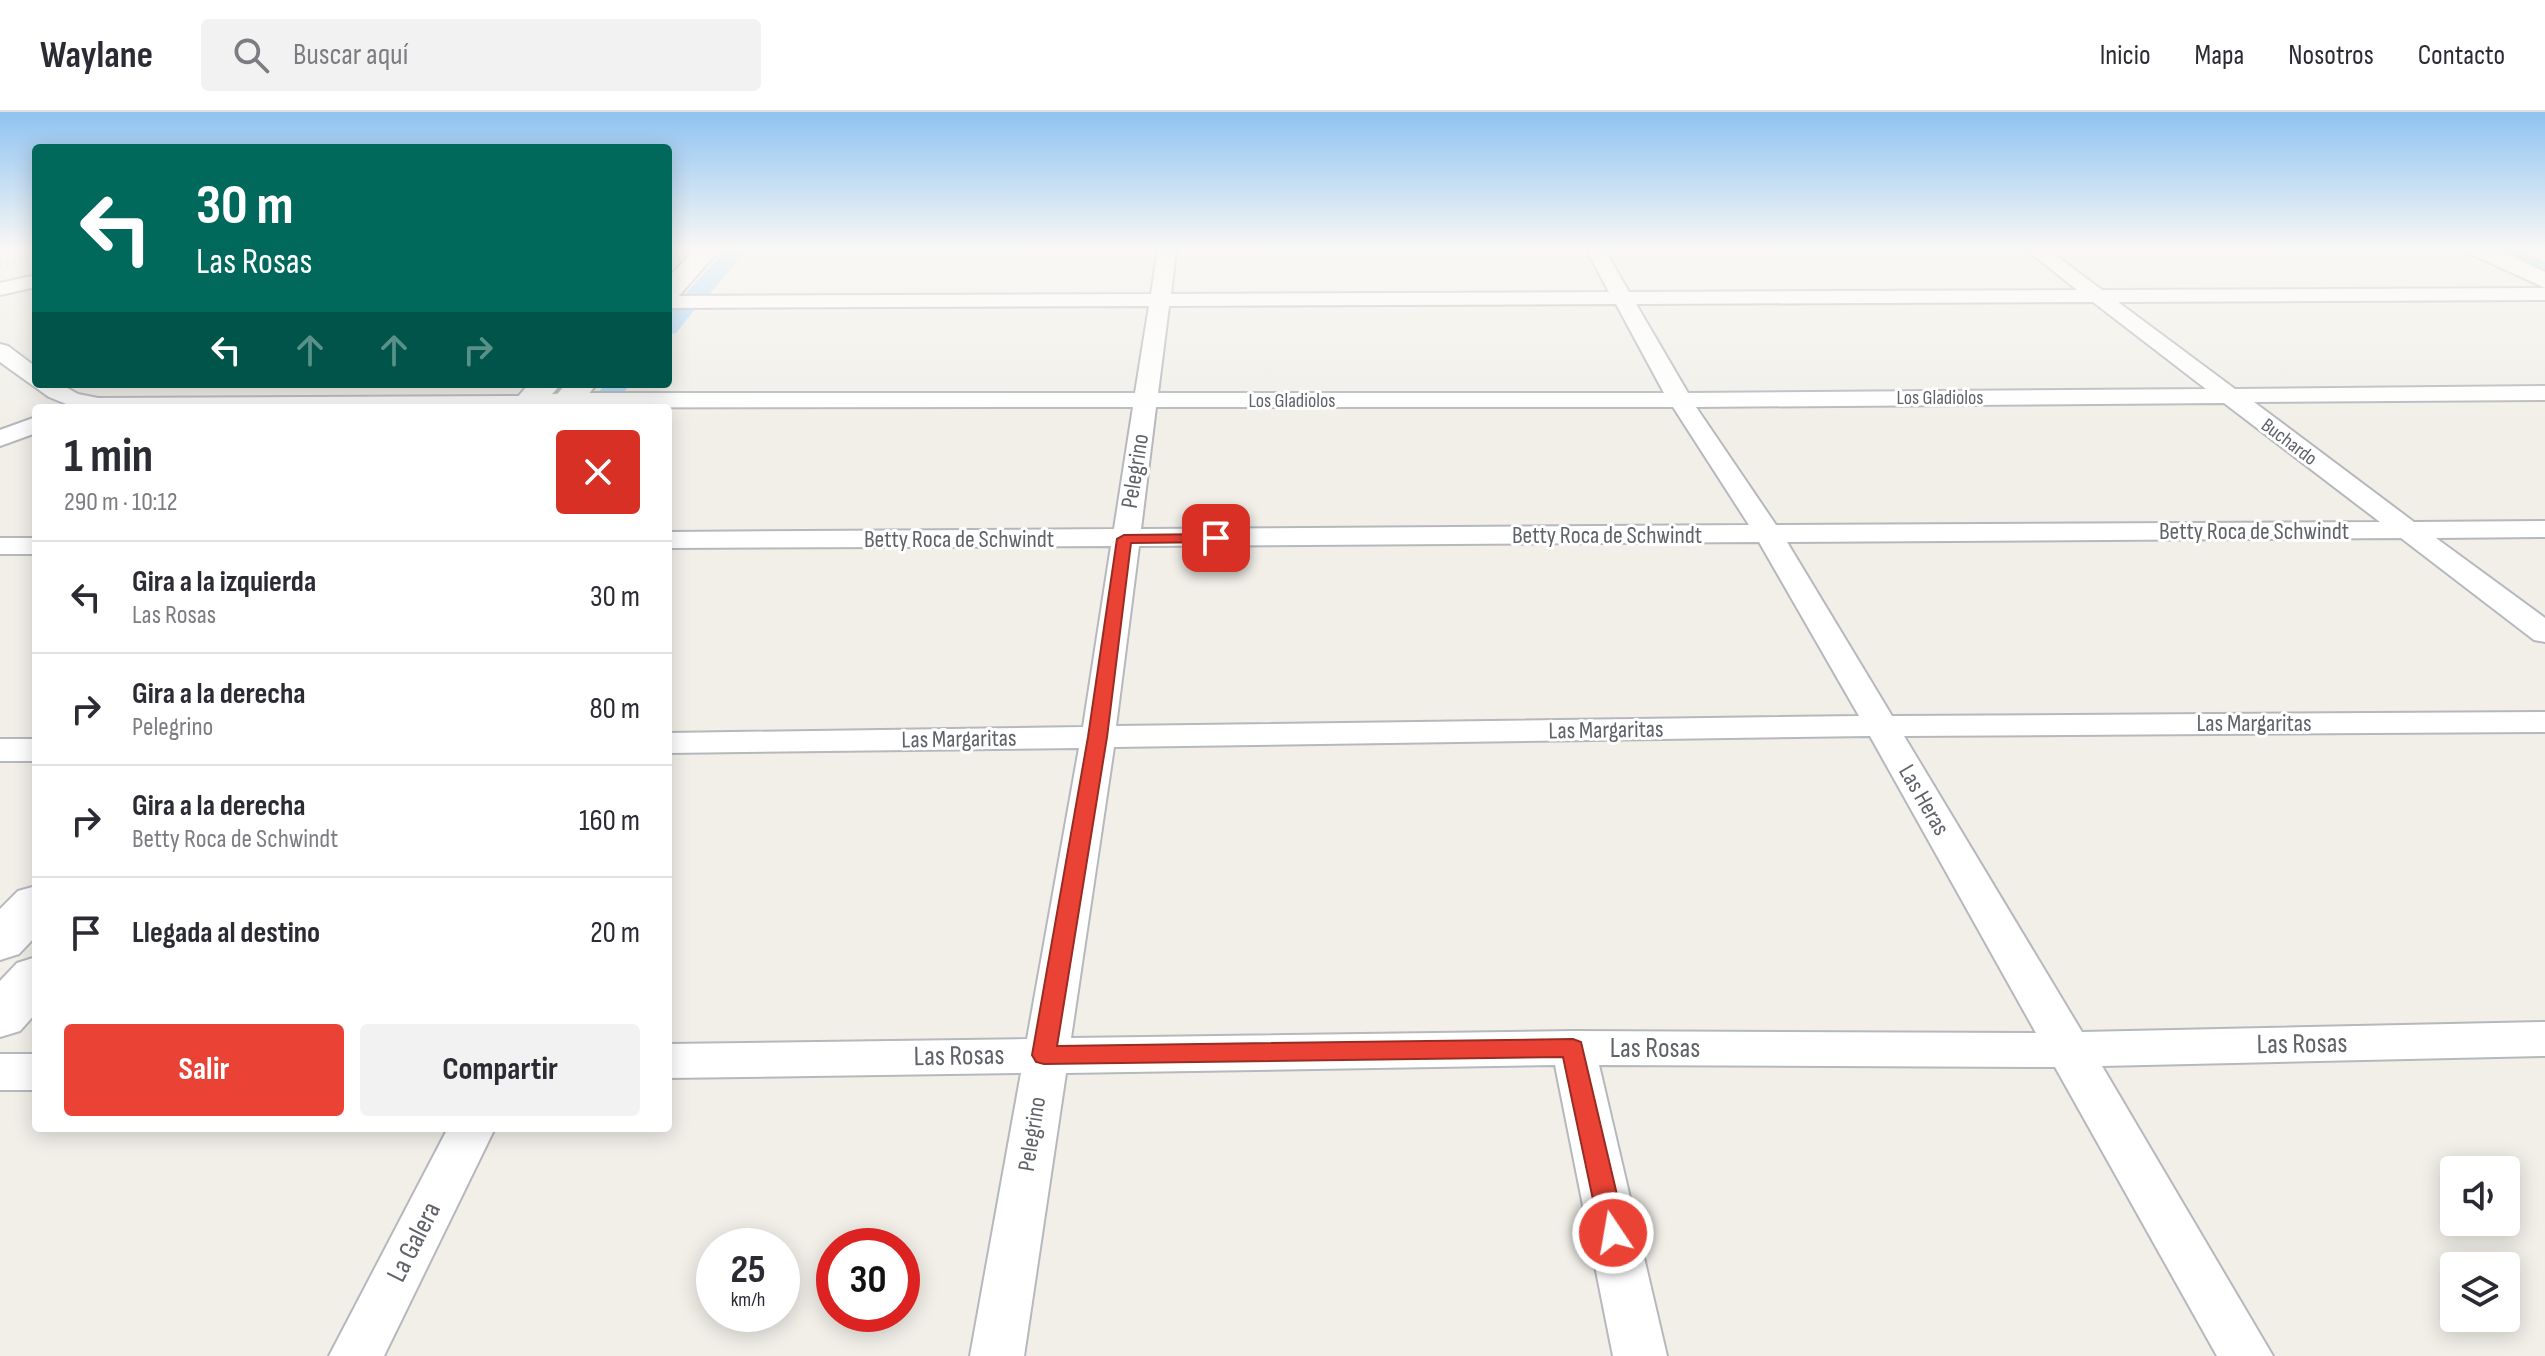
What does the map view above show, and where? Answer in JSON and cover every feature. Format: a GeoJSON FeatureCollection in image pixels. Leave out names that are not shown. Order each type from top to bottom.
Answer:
{"type":"FeatureCollection","features":[{"type":"Feature","properties":{"kind":"main road"},"geometry":{"type":"LineString","coordinates":[[0,941],[32,908]]}},
{"type":"Feature","properties":{"kind":"main road"},"geometry":{"type":"LineString","coordinates":[[0,1016],[32,981]]}},
{"type":"Feature","properties":{"kind":"street","name":"Pelegrino"},"geometry":{"type":"LineString","coordinates":[[997,1356],[1098,737],[1157,307]]}},
{"type":"Feature","properties":{"kind":"street","name":"Las Heras"},"geometry":{"type":"LineString","coordinates":[[1628,307],[1680,400],[1768,534],[2246,1356]]}},
{"type":"Feature","properties":{"kind":"street","name":"Buchardo"},"geometry":{"type":"LineString","coordinates":[[2112,307],[2545,633]]}},
{"type":"Feature","properties":{"kind":"street"},"geometry":{"type":"LineString","coordinates":[[0,351],[32,375]]}},
{"type":"Feature","properties":{"kind":"street","name":"Los Gladiolos"},"geometry":{"type":"LineString","coordinates":[[50,388],[75,404]]}},
{"type":"Feature","properties":{"kind":"street"},"geometry":{"type":"LineString","coordinates":[[83,404],[122,388]]}},
{"type":"Feature","properties":{"kind":"street","name":"Los Gladiolos"},"geometry":{"type":"LineString","coordinates":[[196,404],[551,398],[1680,400],[2545,393]]}},
{"type":"Feature","properties":{"kind":"street"},"geometry":{"type":"LineString","coordinates":[[0,439],[32,426]]}},
{"type":"Feature","properties":{"kind":"street","name":"Betty Roca de Schwindt"},"geometry":{"type":"LineString","coordinates":[[672,540],[2545,529]]}},
{"type":"Feature","properties":{"kind":"street"},"geometry":{"type":"LineString","coordinates":[[0,546],[32,546]]}},
{"type":"Feature","properties":{"kind":"street","name":"Las Margaritas"},"geometry":{"type":"LineString","coordinates":[[672,743],[1881,726],[2545,722]]}},
{"type":"Feature","properties":{"kind":"street"},"geometry":{"type":"LineString","coordinates":[[0,750],[32,750]]}},
{"type":"Feature","properties":{"kind":"street","name":"Las Rosas"},"geometry":{"type":"LineString","coordinates":[[672,1061],[1573,1048],[2066,1050],[2545,1039]]}},
{"type":"Feature","properties":{"kind":"street"},"geometry":{"type":"LineString","coordinates":[[1573,1048],[1640,1356]]}},
{"type":"Feature","properties":{"kind":"street"},"geometry":{"type":"LineString","coordinates":[[0,1072],[32,1072]]}},
{"type":"Feature","properties":{"kind":"street","name":"La Galera"},"geometry":{"type":"LineString","coordinates":[[356,1356],[470,1132]]}},
{"type":"Feature","properties":{"kind":"waterway"},"geometry":{"type":"LineString","coordinates":[[672,323],[685,308]]}},
{"type":"Feature","properties":{"kind":"waterway"},"geometry":{"type":"LineString","coordinates":[[611,392],[614,388]]}},
{"type":"Feature","properties":{"kind":"route"},"geometry":{"type":"LineString","coordinates":[[1216,538],[1124,539],[1098,737],[1044,1055],[1573,1048],[1613,1233]]}}]}
